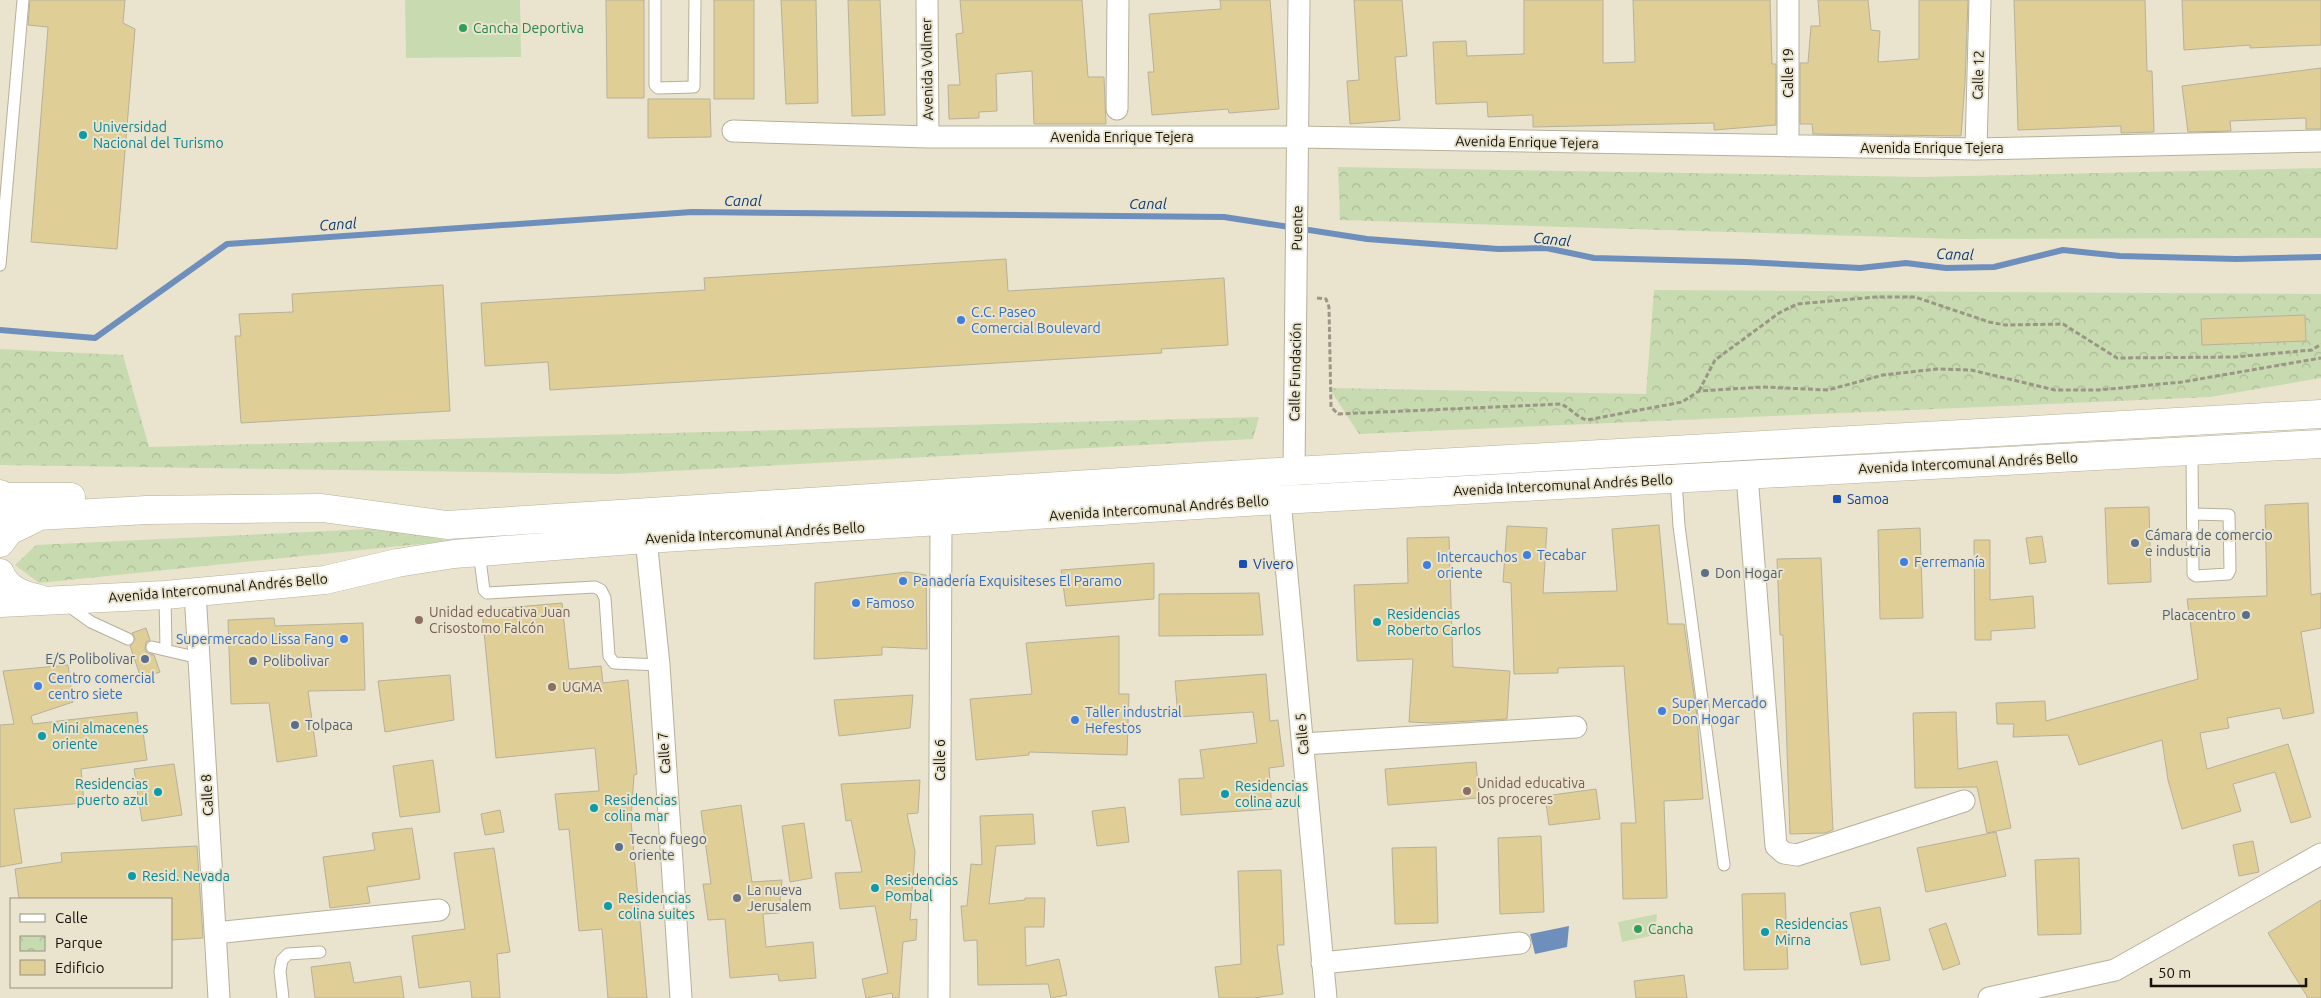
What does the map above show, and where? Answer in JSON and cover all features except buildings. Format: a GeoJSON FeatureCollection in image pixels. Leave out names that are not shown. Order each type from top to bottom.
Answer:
{"type":"FeatureCollection","features":[{"type":"Feature","properties":{"kind":"main road","name":"Avenida Intercomunal Andrés Bello"},"geometry":{"type":"LineString","coordinates":[[0,518],[147,510],[322,508],[447,525],[1294,471],[2321,414]]}},
{"type":"Feature","properties":{"kind":"main road","name":"Avenida Intercomunal Andrés Bello"},"geometry":{"type":"LineString","coordinates":[[0,604],[166,595],[325,580],[397,563],[479,552],[646,539],[1280,500],[2321,444]]}},
{"type":"Feature","properties":{"kind":"main road"},"geometry":{"type":"LineString","coordinates":[[0,494],[6,496],[117,498],[147,510]]}},
{"type":"Feature","properties":{"kind":"main road"},"geometry":{"type":"LineString","coordinates":[[0,543],[9,531],[23,523],[45,515]]}},
{"type":"Feature","properties":{"kind":"main road"},"geometry":{"type":"LineString","coordinates":[[0,573],[6,584],[16,592],[55,601]]}},
{"type":"Feature","properties":{"kind":"street","name":"Avenida Vollmer"},"geometry":{"type":"LineString","coordinates":[[926,0],[928,137]]}},
{"type":"Feature","properties":{"kind":"street"},"geometry":{"type":"LineString","coordinates":[[1117,109],[1118,0]]}},
{"type":"Feature","properties":{"kind":"street"},"geometry":{"type":"LineString","coordinates":[[1298,137],[1300,0]]}},
{"type":"Feature","properties":{"kind":"street","name":"Calle 19"},"geometry":{"type":"LineString","coordinates":[[1788,0],[1788,146]]}},
{"type":"Feature","properties":{"kind":"street","name":"Calle 12"},"geometry":{"type":"LineString","coordinates":[[1976,149],[1980,0]]}},
{"type":"Feature","properties":{"kind":"street","name":"Avenida Enrique Tejera"},"geometry":{"type":"LineString","coordinates":[[733,131],[928,137],[1298,137],[1976,149],[2321,141]]}},
{"type":"Feature","properties":{"kind":"street","name":"Puente"},"geometry":{"type":"LineString","coordinates":[[1296,273],[1298,137]]}},
{"type":"Feature","properties":{"kind":"street","name":"Calle Fundación"},"geometry":{"type":"LineString","coordinates":[[1294,471],[1296,273]]}},
{"type":"Feature","properties":{"kind":"street"},"geometry":{"type":"LineString","coordinates":[[1747,475],[1776,846],[1784,853],[1797,855],[1964,801]]}},
{"type":"Feature","properties":{"kind":"street","name":"Calle 5"},"geometry":{"type":"LineString","coordinates":[[1280,500],[1326,998]]}},
{"type":"Feature","properties":{"kind":"street","name":"Calle 6"},"geometry":{"type":"LineString","coordinates":[[939,998],[942,522]]}},
{"type":"Feature","properties":{"kind":"street","name":"Calle 7"},"geometry":{"type":"LineString","coordinates":[[646,539],[658,665],[681,998]]}},
{"type":"Feature","properties":{"kind":"street","name":"Calle 8"},"geometry":{"type":"LineString","coordinates":[[195,592],[219,998]]}},
{"type":"Feature","properties":{"kind":"street"},"geometry":{"type":"LineString","coordinates":[[1303,744],[1576,727]]}},
{"type":"Feature","properties":{"kind":"street"},"geometry":{"type":"LineString","coordinates":[[1989,998],[2115,970],[2321,854]]}},
{"type":"Feature","properties":{"kind":"street"},"geometry":{"type":"LineString","coordinates":[[215,933],[439,910]]}},
{"type":"Feature","properties":{"kind":"street"},"geometry":{"type":"LineString","coordinates":[[1322,963],[1520,943]]}},
{"type":"Feature","properties":{"kind":"lane"},"geometry":{"type":"LineString","coordinates":[[0,265],[23,0]]}},
{"type":"Feature","properties":{"kind":"lane"},"geometry":{"type":"LineString","coordinates":[[655,0],[655,85],[658,88],[694,87],[696,0]]}},
{"type":"Feature","properties":{"kind":"lane"},"geometry":{"type":"LineString","coordinates":[[2192,451],[2193,574],[2196,576],[2228,574],[2230,570],[2229,515],[2194,514]]}},
{"type":"Feature","properties":{"kind":"lane"},"geometry":{"type":"LineString","coordinates":[[1676,480],[1679,526],[1724,864]]}},
{"type":"Feature","properties":{"kind":"lane"},"geometry":{"type":"LineString","coordinates":[[479,552],[484,590],[487,593],[595,587],[601,590],[605,598],[609,656],[614,663],[658,665]]}},
{"type":"Feature","properties":{"kind":"lane"},"geometry":{"type":"LineString","coordinates":[[166,595],[166,649]]}},
{"type":"Feature","properties":{"kind":"lane"},"geometry":{"type":"LineString","coordinates":[[55,601],[91,622],[128,639]]}},
{"type":"Feature","properties":{"kind":"lane"},"geometry":{"type":"LineString","coordinates":[[152,647],[199,658]]}},
{"type":"Feature","properties":{"kind":"lane"},"geometry":{"type":"LineString","coordinates":[[283,998],[280,971],[282,960],[288,954],[320,952]]}},
{"type":"Feature","properties":{"kind":"path"},"geometry":{"type":"LineString","coordinates":[[1296,295],[1326,299],[1329,307],[1331,407],[1338,414],[1561,404],[1571,409],[1577,417],[1587,420],[1682,402],[1699,391],[1762,387],[1828,390],[1883,375],[1938,369],[1971,370],[2055,390],[2099,390],[2182,382],[2321,358]]}},
{"type":"Feature","properties":{"kind":"path"},"geometry":{"type":"LineString","coordinates":[[1699,391],[1715,360],[1779,313],[1797,304],[1876,297],[1915,297],[1998,323],[2063,324],[2117,358],[2235,357],[2312,350],[2321,344]]}},
{"type":"Feature","properties":{"kind":"green space","name":"Cancha Deportiva"},"geometry":{"type":"Polygon","coordinates":[[[405,0],[520,0],[521,57],[406,58],[405,0]]]}},
{"type":"Feature","properties":{"kind":"green space"},"geometry":{"type":"Polygon","coordinates":[[[1338,167],[1920,177],[2321,168],[2321,238],[1956,239],[1340,220],[1338,167]]]}},
{"type":"Feature","properties":{"kind":"green space"},"geometry":{"type":"Polygon","coordinates":[[[1654,290],[2321,294],[2321,378],[2210,397],[1359,434],[1329,388],[1646,394],[1654,290]]]}},
{"type":"Feature","properties":{"kind":"green space"},"geometry":{"type":"Polygon","coordinates":[[[0,349],[123,355],[149,447],[1259,417],[1253,439],[617,474],[0,465],[0,349]]]}},
{"type":"Feature","properties":{"kind":"green space"},"geometry":{"type":"Polygon","coordinates":[[[391,528],[450,541],[39,583],[15,565],[36,545],[391,528]]]}},
{"type":"Feature","properties":{"kind":"green space","name":"Cancha"},"geometry":{"type":"Polygon","coordinates":[[[1657,914],[1655,935],[1622,942],[1618,922],[1657,914]]]}},
{"type":"Feature","properties":{"kind":"water"},"geometry":{"type":"Polygon","coordinates":[[[1569,926],[1567,947],[1535,954],[1530,934],[1569,926]]]}},
{"type":"Feature","properties":{"kind":"waterway","name":"Canal"},"geometry":{"type":"LineString","coordinates":[[0,330],[95,338],[227,244],[692,212],[1224,217],[1367,239],[1498,249],[1546,248],[1594,258],[1745,262],[1860,268],[1906,263],[1946,268],[1994,267],[2063,250],[2120,256],[2236,259],[2321,257]]}},
{"type":"Feature","properties":{"kind":"place","name":"Cancha Deportiva"},"geometry":{"type":"Point","coordinates":[463,28]}},
{"type":"Feature","properties":{"kind":"place","name":"Universidad Nacional del Turismo"},"geometry":{"type":"Point","coordinates":[83,135]}},
{"type":"Feature","properties":{"kind":"place","name":"C.C. Paseo Comercial Boulevard"},"geometry":{"type":"Point","coordinates":[961,320]}},
{"type":"Feature","properties":{"kind":"place","name":"Samoa"},"geometry":{"type":"Point","coordinates":[1837,499]}},
{"type":"Feature","properties":{"kind":"place","name":"Cámara de comercio e industria"},"geometry":{"type":"Point","coordinates":[2135,543]}},
{"type":"Feature","properties":{"kind":"place","name":"Tecabar"},"geometry":{"type":"Point","coordinates":[1527,555]}},
{"type":"Feature","properties":{"kind":"place","name":"Ferremanía"},"geometry":{"type":"Point","coordinates":[1904,562]}},
{"type":"Feature","properties":{"kind":"place","name":"Vivero"},"geometry":{"type":"Point","coordinates":[1243,564]}},
{"type":"Feature","properties":{"kind":"place","name":"Intercauchos oriente"},"geometry":{"type":"Point","coordinates":[1427,565]}},
{"type":"Feature","properties":{"kind":"place","name":"Don Hogar"},"geometry":{"type":"Point","coordinates":[1705,573]}},
{"type":"Feature","properties":{"kind":"place","name":"Panadería Exquisiteses El Paramo"},"geometry":{"type":"Point","coordinates":[903,581]}},
{"type":"Feature","properties":{"kind":"place","name":"Famoso"},"geometry":{"type":"Point","coordinates":[856,603]}},
{"type":"Feature","properties":{"kind":"place","name":"Placacentro"},"geometry":{"type":"Point","coordinates":[2246,615]}},
{"type":"Feature","properties":{"kind":"place","name":"Unidad educativa Juan Crisostomo Falcón"},"geometry":{"type":"Point","coordinates":[419,620]}},
{"type":"Feature","properties":{"kind":"place","name":"Residencias Roberto Carlos"},"geometry":{"type":"Point","coordinates":[1377,622]}},
{"type":"Feature","properties":{"kind":"place","name":"Supermercado Lissa Fang"},"geometry":{"type":"Point","coordinates":[344,639]}},
{"type":"Feature","properties":{"kind":"place","name":"E/S Polibolivar"},"geometry":{"type":"Point","coordinates":[145,659]}},
{"type":"Feature","properties":{"kind":"place","name":"Polibolivar"},"geometry":{"type":"Point","coordinates":[253,661]}},
{"type":"Feature","properties":{"kind":"place","name":"Centro comercial centro siete"},"geometry":{"type":"Point","coordinates":[38,686]}},
{"type":"Feature","properties":{"kind":"place","name":"UGMA"},"geometry":{"type":"Point","coordinates":[552,687]}},
{"type":"Feature","properties":{"kind":"place","name":"Super Mercado Don Hogar"},"geometry":{"type":"Point","coordinates":[1662,711]}},
{"type":"Feature","properties":{"kind":"place","name":"Taller industrial Hefestos"},"geometry":{"type":"Point","coordinates":[1075,720]}},
{"type":"Feature","properties":{"kind":"place","name":"Tolpaca"},"geometry":{"type":"Point","coordinates":[295,725]}},
{"type":"Feature","properties":{"kind":"place","name":"Mini almacenes oriente"},"geometry":{"type":"Point","coordinates":[42,736]}},
{"type":"Feature","properties":{"kind":"place","name":"Unidad educativa los proceres"},"geometry":{"type":"Point","coordinates":[1467,791]}},
{"type":"Feature","properties":{"kind":"place","name":"Residencias puerto azul"},"geometry":{"type":"Point","coordinates":[158,792]}},
{"type":"Feature","properties":{"kind":"place","name":"Residencias colina azul"},"geometry":{"type":"Point","coordinates":[1225,794]}},
{"type":"Feature","properties":{"kind":"place","name":"Residencias colina mar"},"geometry":{"type":"Point","coordinates":[594,808]}},
{"type":"Feature","properties":{"kind":"place","name":"Tecno fuego oriente"},"geometry":{"type":"Point","coordinates":[619,847]}},
{"type":"Feature","properties":{"kind":"place","name":"Resid. Nevada"},"geometry":{"type":"Point","coordinates":[132,876]}},
{"type":"Feature","properties":{"kind":"place","name":"Residencias Pombal"},"geometry":{"type":"Point","coordinates":[875,888]}},
{"type":"Feature","properties":{"kind":"place","name":"La nueva Jerusalem"},"geometry":{"type":"Point","coordinates":[737,898]}},
{"type":"Feature","properties":{"kind":"place","name":"Residencias colina suites"},"geometry":{"type":"Point","coordinates":[608,906]}},
{"type":"Feature","properties":{"kind":"place","name":"Cancha"},"geometry":{"type":"Point","coordinates":[1638,929]}},
{"type":"Feature","properties":{"kind":"place","name":"Residencias Mirna"},"geometry":{"type":"Point","coordinates":[1765,932]}}]}
